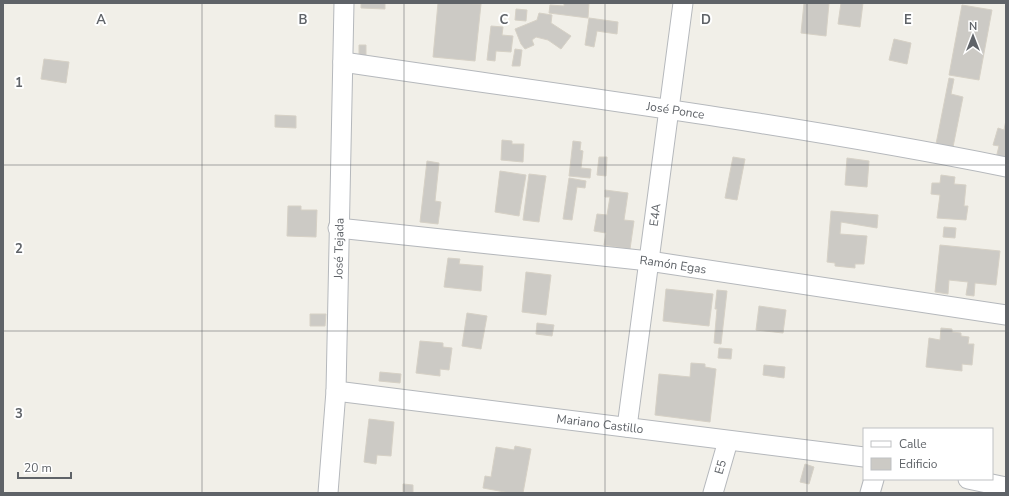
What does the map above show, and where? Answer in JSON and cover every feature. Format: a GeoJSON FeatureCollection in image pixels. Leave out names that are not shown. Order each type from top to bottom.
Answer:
{"type":"FeatureCollection","features":[{"type":"Feature","properties":{"kind":"street","name":"José Tejada"},"geometry":{"type":"LineString","coordinates":[[328,493],[336,391],[338,228],[344,3]]}},
{"type":"Feature","properties":{"kind":"street","name":"E4A"},"geometry":{"type":"LineString","coordinates":[[626,427],[683,3]]}},
{"type":"Feature","properties":{"kind":"street","name":"José Ponce"},"geometry":{"type":"LineString","coordinates":[[343,62],[669,110],[919,149],[1006,167]]}},
{"type":"Feature","properties":{"kind":"street","name":"Ramón Egas"},"geometry":{"type":"LineString","coordinates":[[338,228],[649,261],[1006,315]]}},
{"type":"Feature","properties":{"kind":"street","name":"Mariano Castillo"},"geometry":{"type":"LineString","coordinates":[[336,391],[863,458]]}},
{"type":"Feature","properties":{"kind":"street","name":"E5"},"geometry":{"type":"LineString","coordinates":[[713,493],[728,440]]}},
{"type":"Feature","properties":{"kind":"street"},"geometry":{"type":"LineString","coordinates":[[870,493],[874,480]]}},
{"type":"Feature","properties":{"kind":"street"},"geometry":{"type":"LineString","coordinates":[[973,480],[1006,487]]}},
{"type":"Feature","properties":{"kind":"building"},"geometry":{"type":"Polygon","coordinates":[[[361,3],[385,3],[385,9],[361,8],[361,3]]]}},
{"type":"Feature","properties":{"kind":"building"},"geometry":{"type":"Polygon","coordinates":[[[438,3],[481,4],[475,61],[433,57],[438,3]]]}},
{"type":"Feature","properties":{"kind":"building"},"geometry":{"type":"Polygon","coordinates":[[[564,3],[589,3],[588,18],[549,13],[550,5],[564,6],[564,3]]]}},
{"type":"Feature","properties":{"kind":"building"},"geometry":{"type":"Polygon","coordinates":[[[804,3],[829,3],[826,36],[801,33],[804,3]]]}},
{"type":"Feature","properties":{"kind":"building"},"geometry":{"type":"Polygon","coordinates":[[[841,3],[863,3],[860,27],[838,24],[841,3]]]}},
{"type":"Feature","properties":{"kind":"building"},"geometry":{"type":"Polygon","coordinates":[[[962,5],[992,10],[979,80],[949,75],[962,5]]]}},
{"type":"Feature","properties":{"kind":"building"},"geometry":{"type":"Polygon","coordinates":[[[516,9],[527,10],[526,21],[515,20],[516,9]]]}},
{"type":"Feature","properties":{"kind":"building"},"geometry":{"type":"Polygon","coordinates":[[[539,13],[552,15],[551,23],[571,36],[561,49],[548,40],[536,37],[532,40],[534,45],[525,49],[521,44],[515,29],[537,20],[539,13]]]}},
{"type":"Feature","properties":{"kind":"building"},"geometry":{"type":"Polygon","coordinates":[[[589,18],[618,22],[617,34],[597,31],[594,47],[585,45],[589,18]]]}},
{"type":"Feature","properties":{"kind":"building"},"geometry":{"type":"Polygon","coordinates":[[[491,26],[503,27],[502,35],[513,36],[511,52],[496,51],[495,61],[487,60],[491,26]]]}},
{"type":"Feature","properties":{"kind":"building"},"geometry":{"type":"Polygon","coordinates":[[[894,39],[911,43],[907,64],[889,60],[894,39]]]}},
{"type":"Feature","properties":{"kind":"building"},"geometry":{"type":"Polygon","coordinates":[[[359,45],[366,45],[366,58],[359,57],[359,45]]]}},
{"type":"Feature","properties":{"kind":"building"},"geometry":{"type":"Polygon","coordinates":[[[515,49],[522,50],[520,66],[512,66],[515,49]]]}},
{"type":"Feature","properties":{"kind":"building"},"geometry":{"type":"Polygon","coordinates":[[[44,59],[69,62],[66,83],[41,79],[44,59]]]}},
{"type":"Feature","properties":{"kind":"building"},"geometry":{"type":"Polygon","coordinates":[[[949,78],[954,79],[951,94],[963,97],[953,147],[936,144],[949,78]]]}},
{"type":"Feature","properties":{"kind":"building"},"geometry":{"type":"Polygon","coordinates":[[[275,115],[296,116],[296,128],[275,127],[275,115]]]}},
{"type":"Feature","properties":{"kind":"building"},"geometry":{"type":"Polygon","coordinates":[[[1006,120],[1006,161],[996,158],[999,146],[993,145],[998,128],[1004,130],[1006,120]]]}},
{"type":"Feature","properties":{"kind":"building"},"geometry":{"type":"Polygon","coordinates":[[[502,140],[512,141],[512,144],[524,144],[523,162],[501,160],[502,140]]]}},
{"type":"Feature","properties":{"kind":"building"},"geometry":{"type":"Polygon","coordinates":[[[573,141],[581,142],[580,150],[583,151],[581,168],[591,169],[590,178],[569,176],[573,141]]]}},
{"type":"Feature","properties":{"kind":"building"},"geometry":{"type":"Polygon","coordinates":[[[599,157],[607,157],[606,176],[597,175],[599,157]]]}},
{"type":"Feature","properties":{"kind":"building"},"geometry":{"type":"Polygon","coordinates":[[[733,157],[745,159],[737,200],[725,198],[733,157]]]}},
{"type":"Feature","properties":{"kind":"building"},"geometry":{"type":"Polygon","coordinates":[[[847,158],[869,161],[867,187],[845,185],[847,158]]]}},
{"type":"Feature","properties":{"kind":"building"},"geometry":{"type":"Polygon","coordinates":[[[427,161],[439,163],[435,201],[441,202],[438,224],[420,222],[427,161]]]}},
{"type":"Feature","properties":{"kind":"building"},"geometry":{"type":"Polygon","coordinates":[[[500,171],[526,175],[519,216],[495,212],[500,171]]]}},
{"type":"Feature","properties":{"kind":"building"},"geometry":{"type":"Polygon","coordinates":[[[529,174],[546,176],[539,222],[523,220],[529,174]]]}},
{"type":"Feature","properties":{"kind":"building"},"geometry":{"type":"Polygon","coordinates":[[[941,175],[955,177],[954,184],[966,185],[964,206],[968,206],[966,220],[937,218],[940,195],[931,194],[932,183],[940,183],[941,175]]]}},
{"type":"Feature","properties":{"kind":"building"},"geometry":{"type":"Polygon","coordinates":[[[569,178],[586,181],[585,188],[577,187],[572,220],[563,219],[569,178]]]}},
{"type":"Feature","properties":{"kind":"building"},"geometry":{"type":"Polygon","coordinates":[[[605,190],[628,193],[624,220],[634,221],[630,249],[604,245],[606,233],[594,231],[597,214],[607,215],[610,197],[605,197],[605,190]]]}},
{"type":"Feature","properties":{"kind":"building"},"geometry":{"type":"Polygon","coordinates":[[[288,206],[301,206],[301,210],[317,210],[316,237],[287,236],[288,206]]]}},
{"type":"Feature","properties":{"kind":"building"},"geometry":{"type":"Polygon","coordinates":[[[831,211],[878,215],[877,228],[841,222],[840,234],[867,236],[864,264],[855,264],[855,268],[835,266],[835,263],[827,262],[831,211]]]}},
{"type":"Feature","properties":{"kind":"building"},"geometry":{"type":"Polygon","coordinates":[[[944,227],[956,228],[955,238],[943,237],[944,227]]]}},
{"type":"Feature","properties":{"kind":"building"},"geometry":{"type":"Polygon","coordinates":[[[940,245],[1000,251],[996,285],[975,283],[974,296],[966,295],[968,282],[949,280],[948,294],[935,292],[940,245]]]}},
{"type":"Feature","properties":{"kind":"building"},"geometry":{"type":"Polygon","coordinates":[[[448,258],[460,259],[459,264],[483,266],[481,291],[444,287],[448,258]]]}},
{"type":"Feature","properties":{"kind":"building"},"geometry":{"type":"Polygon","coordinates":[[[526,272],[551,275],[546,315],[522,312],[526,272]]]}},
{"type":"Feature","properties":{"kind":"building"},"geometry":{"type":"Polygon","coordinates":[[[666,289],[713,294],[709,326],[663,321],[666,289]]]}},
{"type":"Feature","properties":{"kind":"building"},"geometry":{"type":"Polygon","coordinates":[[[717,290],[727,291],[721,344],[714,343],[717,290]]]}},
{"type":"Feature","properties":{"kind":"building"},"geometry":{"type":"Polygon","coordinates":[[[759,306],[786,310],[783,333],[756,330],[759,306]]]}},
{"type":"Feature","properties":{"kind":"building"},"geometry":{"type":"Polygon","coordinates":[[[467,313],[487,316],[481,349],[462,346],[467,313]]]}},
{"type":"Feature","properties":{"kind":"building"},"geometry":{"type":"Polygon","coordinates":[[[310,314],[326,314],[325,326],[310,326],[310,314]]]}},
{"type":"Feature","properties":{"kind":"building"},"geometry":{"type":"Polygon","coordinates":[[[537,323],[554,325],[552,336],[536,334],[537,323]]]}},
{"type":"Feature","properties":{"kind":"building"},"geometry":{"type":"Polygon","coordinates":[[[941,328],[952,329],[952,332],[961,333],[961,336],[969,337],[968,344],[974,344],[972,365],[962,364],[962,371],[926,367],[929,338],[940,340],[941,328]]]}},
{"type":"Feature","properties":{"kind":"building"},"geometry":{"type":"Polygon","coordinates":[[[420,341],[443,343],[443,347],[452,348],[449,370],[440,369],[440,376],[416,373],[420,341]]]}},
{"type":"Feature","properties":{"kind":"building"},"geometry":{"type":"Polygon","coordinates":[[[719,348],[732,349],[731,359],[718,358],[719,348]]]}},
{"type":"Feature","properties":{"kind":"building"},"geometry":{"type":"Polygon","coordinates":[[[691,363],[705,364],[705,367],[716,369],[710,422],[655,415],[659,374],[690,377],[691,363]]]}},
{"type":"Feature","properties":{"kind":"building"},"geometry":{"type":"Polygon","coordinates":[[[764,365],[785,367],[784,378],[763,375],[764,365]]]}},
{"type":"Feature","properties":{"kind":"building"},"geometry":{"type":"Polygon","coordinates":[[[380,372],[401,374],[400,383],[379,381],[380,372]]]}},
{"type":"Feature","properties":{"kind":"building"},"geometry":{"type":"Polygon","coordinates":[[[369,419],[394,422],[391,456],[377,455],[376,464],[364,462],[369,419]]]}},
{"type":"Feature","properties":{"kind":"building"},"geometry":{"type":"Polygon","coordinates":[[[515,446],[531,449],[523,493],[510,493],[483,488],[485,476],[491,477],[496,447],[514,450],[515,446]]]}},
{"type":"Feature","properties":{"kind":"building"},"geometry":{"type":"Polygon","coordinates":[[[805,464],[814,467],[809,484],[800,482],[805,464]]]}},
{"type":"Feature","properties":{"kind":"building"},"geometry":{"type":"Polygon","coordinates":[[[403,484],[413,485],[413,493],[403,493],[403,484]]]}}]}
